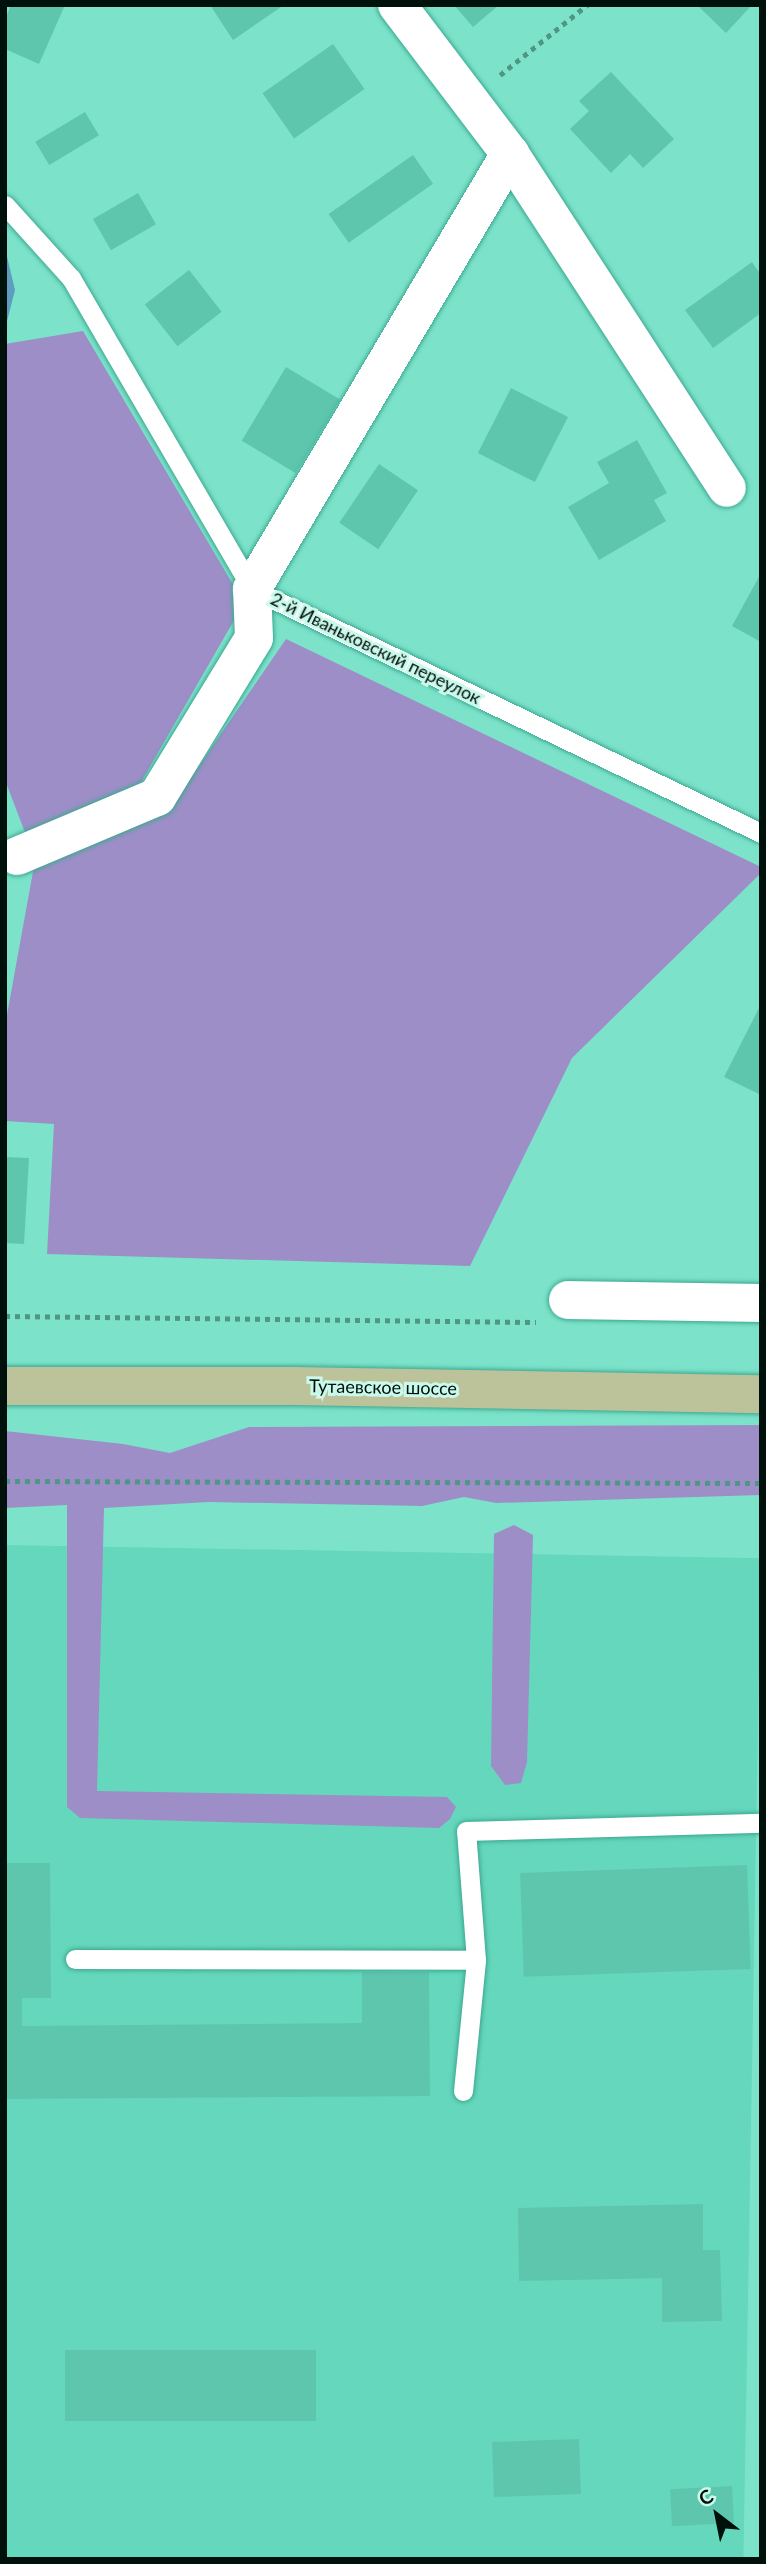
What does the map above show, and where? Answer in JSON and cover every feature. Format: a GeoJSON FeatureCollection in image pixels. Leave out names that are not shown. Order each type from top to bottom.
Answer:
{"type":"FeatureCollection","features":[{"type":"Feature","properties":{"kind":"main road","name":"Тутаевское шоссе"},"geometry":{"type":"LineString","coordinates":[[5,1386],[295,1385],[761,1394]]}},
{"type":"Feature","properties":{"kind":"street"},"geometry":{"type":"LineString","coordinates":[[397,5],[510,154],[727,488]]}},
{"type":"Feature","properties":{"kind":"street"},"geometry":{"type":"LineString","coordinates":[[9,852],[157,797],[254,638],[252,589],[510,154]]}},
{"type":"Feature","properties":{"kind":"street"},"geometry":{"type":"LineString","coordinates":[[568,1300],[761,1303]]}},
{"type":"Feature","properties":{"kind":"lane","name":"2-й Иваньковский переулок"},"geometry":{"type":"LineString","coordinates":[[5,205],[71,278],[252,589],[761,833]]}},
{"type":"Feature","properties":{"kind":"lane"},"geometry":{"type":"LineString","coordinates":[[463,2091],[475,1960],[466,1831],[761,1823]]}},
{"type":"Feature","properties":{"kind":"lane"},"geometry":{"type":"LineString","coordinates":[[75,1959],[475,1960]]}},
{"type":"Feature","properties":{"kind":"path"},"geometry":{"type":"LineString","coordinates":[[469,100],[587,5]]}},
{"type":"Feature","properties":{"kind":"path"},"geometry":{"type":"LineString","coordinates":[[5,1316],[537,1322]]}},
{"type":"Feature","properties":{"kind":"path"},"geometry":{"type":"LineString","coordinates":[[5,1481],[761,1483]]}},
{"type":"Feature","properties":{"kind":"shaded area"},"geometry":{"type":"Polygon","coordinates":[[[83,331],[244,603],[140,784],[26,835],[5,780],[5,344],[83,331]]]}},
{"type":"Feature","properties":{"kind":"shaded area"},"geometry":{"type":"Polygon","coordinates":[[[286,639],[761,867],[761,873],[572,1058],[470,1266],[47,1254],[54,1124],[5,1121],[5,1026],[34,866],[168,811],[286,639]]]}},
{"type":"Feature","properties":{"kind":"shaded area"},"geometry":{"type":"Polygon","coordinates":[[[761,1425],[761,1495],[496,1503],[464,1497],[422,1506],[209,1502],[104,1508],[97,1791],[447,1797],[456,1807],[450,1819],[439,1828],[80,1818],[67,1807],[67,1505],[5,1508],[5,1431],[123,1444],[170,1453],[249,1427],[761,1425]]]}},
{"type":"Feature","properties":{"kind":"shaded area"},"geometry":{"type":"Polygon","coordinates":[[[514,1525],[533,1535],[527,1762],[521,1783],[505,1785],[491,1766],[494,1534],[514,1525]]]}},
{"type":"Feature","properties":{"kind":"shaded area"},"geometry":{"type":"Polygon","coordinates":[[[5,1545],[761,1558],[743,2559],[5,2559],[5,1545]]]}},
{"type":"Feature","properties":{"kind":"water"},"geometry":{"type":"Polygon","coordinates":[[[5,248],[15,290],[5,329],[5,248]]]}},
{"type":"Feature","properties":{"kind":"building"},"geometry":{"type":"Polygon","coordinates":[[[11,5],[65,5],[39,64],[5,49],[5,19],[11,5]]]}},
{"type":"Feature","properties":{"kind":"building"},"geometry":{"type":"Polygon","coordinates":[[[210,5],[284,5],[233,40],[210,5]]]}},
{"type":"Feature","properties":{"kind":"building"},"geometry":{"type":"Polygon","coordinates":[[[454,5],[499,5],[473,27],[454,5]]]}},
{"type":"Feature","properties":{"kind":"building"},"geometry":{"type":"Polygon","coordinates":[[[697,5],[752,5],[726,33],[697,5]]]}},
{"type":"Feature","properties":{"kind":"building"},"geometry":{"type":"Polygon","coordinates":[[[333,44],[365,89],[294,138],[263,93],[333,44]]]}},
{"type":"Feature","properties":{"kind":"building"},"geometry":{"type":"Polygon","coordinates":[[[611,72],[674,139],[643,168],[630,154],[611,173],[570,129],[589,111],[579,101],[611,72]]]}},
{"type":"Feature","properties":{"kind":"building"},"geometry":{"type":"Polygon","coordinates":[[[85,112],[99,135],[49,165],[35,142],[85,112]]]}},
{"type":"Feature","properties":{"kind":"building"},"geometry":{"type":"Polygon","coordinates":[[[413,155],[433,184],[349,243],[329,214],[413,155]]]}},
{"type":"Feature","properties":{"kind":"building"},"geometry":{"type":"Polygon","coordinates":[[[138,193],[156,224],[111,250],[93,219],[138,193]]]}},
{"type":"Feature","properties":{"kind":"building"},"geometry":{"type":"Polygon","coordinates":[[[752,262],[761,275],[761,313],[713,348],[685,310],[752,262]]]}},
{"type":"Feature","properties":{"kind":"building"},"geometry":{"type":"Polygon","coordinates":[[[189,270],[222,312],[178,346],[145,304],[189,270]]]}},
{"type":"Feature","properties":{"kind":"building"},"geometry":{"type":"Polygon","coordinates":[[[286,367],[340,399],[296,473],[242,441],[286,367]]]}},
{"type":"Feature","properties":{"kind":"building"},"geometry":{"type":"Polygon","coordinates":[[[511,388],[568,417],[535,482],[478,453],[511,388]]]}},
{"type":"Feature","properties":{"kind":"building"},"geometry":{"type":"Polygon","coordinates":[[[637,440],[667,493],[654,500],[666,521],[599,560],[568,507],[609,483],[597,462],[637,440]]]}},
{"type":"Feature","properties":{"kind":"building"},"geometry":{"type":"Polygon","coordinates":[[[379,464],[418,490],[378,549],[339,523],[379,464]]]}},
{"type":"Feature","properties":{"kind":"building"},"geometry":{"type":"Polygon","coordinates":[[[761,573],[761,642],[732,626],[761,573]]]}},
{"type":"Feature","properties":{"kind":"building"},"geometry":{"type":"Polygon","coordinates":[[[761,1004],[761,1095],[724,1077],[761,1004]]]}},
{"type":"Feature","properties":{"kind":"building"},"geometry":{"type":"Polygon","coordinates":[[[5,1157],[29,1158],[24,1244],[5,1243],[5,1157]]]}},
{"type":"Feature","properties":{"kind":"building"},"geometry":{"type":"Polygon","coordinates":[[[5,1863],[50,1863],[51,1998],[22,1998],[22,2026],[362,2023],[362,1972],[429,1972],[430,2096],[5,2099],[5,1863]]]}},
{"type":"Feature","properties":{"kind":"building"},"geometry":{"type":"Polygon","coordinates":[[[747,1865],[751,1969],[524,1977],[520,1873],[747,1865]]]}},
{"type":"Feature","properties":{"kind":"building"},"geometry":{"type":"Polygon","coordinates":[[[703,2204],[703,2250],[720,2250],[722,2321],[662,2322],[662,2278],[519,2281],[518,2208],[703,2204]]]}},
{"type":"Feature","properties":{"kind":"building"},"geometry":{"type":"Polygon","coordinates":[[[65,2350],[316,2350],[316,2421],[65,2421],[65,2350]]]}},
{"type":"Feature","properties":{"kind":"building"},"geometry":{"type":"Polygon","coordinates":[[[579,2439],[581,2494],[494,2497],[492,2442],[579,2439]]]}},
{"type":"Feature","properties":{"kind":"building"},"geometry":{"type":"Polygon","coordinates":[[[732,2486],[734,2523],[672,2526],[670,2489],[732,2486]]]}}]}
